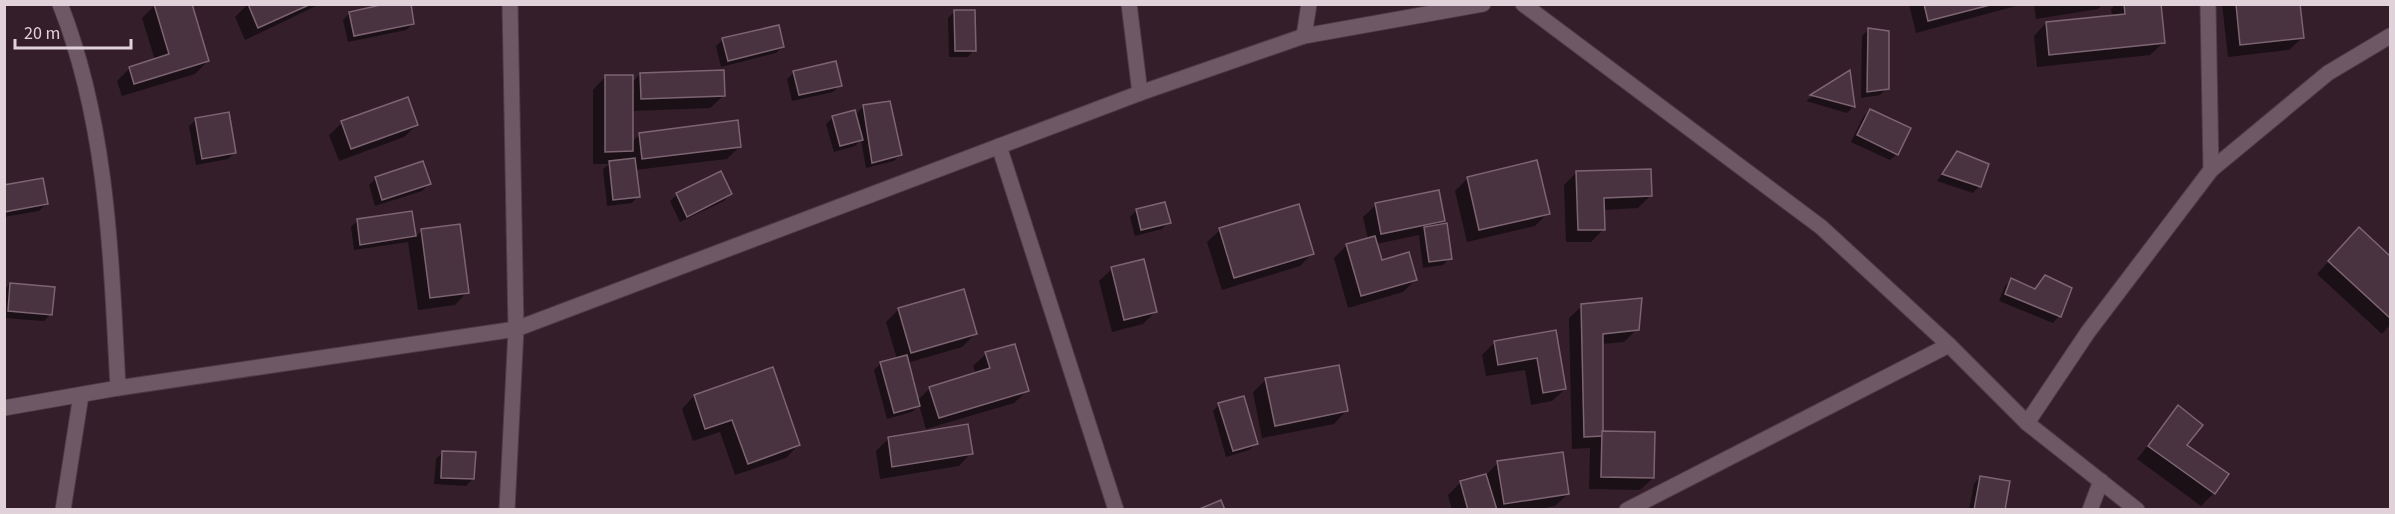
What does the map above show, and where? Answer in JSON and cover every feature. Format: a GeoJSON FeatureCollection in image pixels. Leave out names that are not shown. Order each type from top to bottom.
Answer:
{"type":"FeatureCollection","features":[{"type":"Feature","properties":{"kind":"street"},"geometry":{"type":"LineString","coordinates":[[60,4],[73,36],[97,130],[111,246],[118,388]]}},
{"type":"Feature","properties":{"kind":"street"},"geometry":{"type":"LineString","coordinates":[[507,510],[516,329],[510,4]]}},
{"type":"Feature","properties":{"kind":"street"},"geometry":{"type":"LineString","coordinates":[[1129,4],[1140,93]]}},
{"type":"Feature","properties":{"kind":"street"},"geometry":{"type":"LineString","coordinates":[[1304,36],[1309,4]]}},
{"type":"Feature","properties":{"kind":"street"},"geometry":{"type":"LineString","coordinates":[[4,408],[118,388],[516,329],[1140,93],[1304,36],[1483,4]]}},
{"type":"Feature","properties":{"kind":"street"},"geometry":{"type":"LineString","coordinates":[[1523,4],[1821,227],[1949,345],[2027,423],[2138,510]]}},
{"type":"Feature","properties":{"kind":"street"},"geometry":{"type":"LineString","coordinates":[[2208,4],[2211,170]]}},
{"type":"Feature","properties":{"kind":"street"},"geometry":{"type":"LineString","coordinates":[[2027,423],[2088,332],[2211,170],[2328,74],[2391,36]]}},
{"type":"Feature","properties":{"kind":"street"},"geometry":{"type":"LineString","coordinates":[[999,146],[1116,510]]}},
{"type":"Feature","properties":{"kind":"street"},"geometry":{"type":"LineString","coordinates":[[1627,510],[1949,345]]}},
{"type":"Feature","properties":{"kind":"street"},"geometry":{"type":"LineString","coordinates":[[63,510],[81,395]]}},
{"type":"Feature","properties":{"kind":"street"},"geometry":{"type":"LineString","coordinates":[[2090,510],[2101,481]]}},
{"type":"Feature","properties":{"kind":"building"},"geometry":{"type":"Polygon","coordinates":[[[154,4],[192,4],[209,61],[134,84],[129,67],[169,54],[154,4]]]}},
{"type":"Feature","properties":{"kind":"building"},"geometry":{"type":"Polygon","coordinates":[[[248,4],[311,4],[258,28],[248,4]]]}},
{"type":"Feature","properties":{"kind":"building"},"geometry":{"type":"Polygon","coordinates":[[[385,4],[411,4],[414,24],[354,36],[349,12],[385,4]]]}},
{"type":"Feature","properties":{"kind":"building"},"geometry":{"type":"Polygon","coordinates":[[[1924,4],[1994,4],[1928,21],[1924,4]]]}},
{"type":"Feature","properties":{"kind":"building"},"geometry":{"type":"Polygon","coordinates":[[[2124,4],[2161,4],[2165,43],[2049,55],[2046,22],[2125,14],[2124,4]]]}},
{"type":"Feature","properties":{"kind":"building"},"geometry":{"type":"Polygon","coordinates":[[[2236,4],[2300,4],[2304,38],[2240,45],[2236,4]]]}},
{"type":"Feature","properties":{"kind":"building"},"geometry":{"type":"Polygon","coordinates":[[[954,10],[975,10],[976,51],[955,51],[954,10]]]}},
{"type":"Feature","properties":{"kind":"building"},"geometry":{"type":"Polygon","coordinates":[[[779,25],[784,47],[728,61],[722,38],[779,25]]]}},
{"type":"Feature","properties":{"kind":"building"},"geometry":{"type":"Polygon","coordinates":[[[1868,28],[1889,31],[1889,89],[1867,92],[1868,28]]]}},
{"type":"Feature","properties":{"kind":"building"},"geometry":{"type":"Polygon","coordinates":[[[836,61],[842,86],[799,95],[793,71],[836,61]]]}},
{"type":"Feature","properties":{"kind":"building"},"geometry":{"type":"Polygon","coordinates":[[[724,70],[725,96],[641,99],[640,73],[724,70]]]}},
{"type":"Feature","properties":{"kind":"building"},"geometry":{"type":"Polygon","coordinates":[[[1850,70],[1855,107],[1810,95],[1850,70]]]}},
{"type":"Feature","properties":{"kind":"building"},"geometry":{"type":"Polygon","coordinates":[[[605,75],[633,75],[633,151],[605,152],[605,75]]]}},
{"type":"Feature","properties":{"kind":"building"},"geometry":{"type":"Polygon","coordinates":[[[408,97],[418,125],[351,149],[341,121],[408,97]]]}},
{"type":"Feature","properties":{"kind":"building"},"geometry":{"type":"Polygon","coordinates":[[[890,101],[902,155],[872,163],[863,105],[890,101]]]}},
{"type":"Feature","properties":{"kind":"building"},"geometry":{"type":"Polygon","coordinates":[[[1870,109],[1911,128],[1898,155],[1857,135],[1870,109]]]}},
{"type":"Feature","properties":{"kind":"building"},"geometry":{"type":"Polygon","coordinates":[[[855,110],[863,140],[840,146],[832,116],[855,110]]]}},
{"type":"Feature","properties":{"kind":"building"},"geometry":{"type":"Polygon","coordinates":[[[229,112],[236,153],[202,159],[195,118],[229,112]]]}},
{"type":"Feature","properties":{"kind":"building"},"geometry":{"type":"Polygon","coordinates":[[[738,120],[741,147],[642,159],[639,133],[738,120]]]}},
{"type":"Feature","properties":{"kind":"building"},"geometry":{"type":"Polygon","coordinates":[[[1957,151],[1989,164],[1981,187],[1942,174],[1957,151]]]}},
{"type":"Feature","properties":{"kind":"building"},"geometry":{"type":"Polygon","coordinates":[[[635,158],[640,197],[613,200],[609,161],[635,158]]]}},
{"type":"Feature","properties":{"kind":"building"},"geometry":{"type":"Polygon","coordinates":[[[1537,160],[1550,214],[1479,230],[1467,177],[1537,160]]]}},
{"type":"Feature","properties":{"kind":"building"},"geometry":{"type":"Polygon","coordinates":[[[423,161],[431,184],[382,200],[375,177],[423,161]]]}},
{"type":"Feature","properties":{"kind":"building"},"geometry":{"type":"Polygon","coordinates":[[[1651,169],[1652,196],[1604,198],[1605,230],[1578,230],[1576,171],[1651,169]]]}},
{"type":"Feature","properties":{"kind":"building"},"geometry":{"type":"Polygon","coordinates":[[[721,171],[732,194],[687,217],[676,193],[721,171]]]}},
{"type":"Feature","properties":{"kind":"building"},"geometry":{"type":"Polygon","coordinates":[[[43,178],[48,204],[4,212],[4,185],[43,178]]]}},
{"type":"Feature","properties":{"kind":"building"},"geometry":{"type":"Polygon","coordinates":[[[1439,190],[1445,221],[1381,234],[1375,203],[1439,190]]]}},
{"type":"Feature","properties":{"kind":"building"},"geometry":{"type":"Polygon","coordinates":[[[1165,202],[1171,223],[1141,230],[1136,209],[1165,202]]]}},
{"type":"Feature","properties":{"kind":"building"},"geometry":{"type":"Polygon","coordinates":[[[1299,204],[1314,254],[1234,278],[1219,228],[1299,204]]]}},
{"type":"Feature","properties":{"kind":"building"},"geometry":{"type":"Polygon","coordinates":[[[412,211],[416,236],[360,245],[357,219],[412,211]]]}},
{"type":"Feature","properties":{"kind":"building"},"geometry":{"type":"Polygon","coordinates":[[[1447,223],[1452,259],[1429,262],[1424,227],[1447,223]]]}},
{"type":"Feature","properties":{"kind":"building"},"geometry":{"type":"Polygon","coordinates":[[[460,224],[469,293],[430,298],[421,229],[460,224]]]}},
{"type":"Feature","properties":{"kind":"building"},"geometry":{"type":"Polygon","coordinates":[[[2359,227],[2390,256],[2390,318],[2328,261],[2359,227]]]}},
{"type":"Feature","properties":{"kind":"building"},"geometry":{"type":"Polygon","coordinates":[[[1375,236],[1382,260],[1409,252],[1417,280],[1361,296],[1346,244],[1375,236]]]}},
{"type":"Feature","properties":{"kind":"building"},"geometry":{"type":"Polygon","coordinates":[[[1144,259],[1157,312],[1124,320],[1111,267],[1144,259]]]}},
{"type":"Feature","properties":{"kind":"building"},"geometry":{"type":"Polygon","coordinates":[[[2045,275],[2072,288],[2061,317],[2005,294],[2011,278],[2035,289],[2045,275]]]}},
{"type":"Feature","properties":{"kind":"building"},"geometry":{"type":"Polygon","coordinates":[[[10,283],[55,287],[52,315],[8,311],[10,283]]]}},
{"type":"Feature","properties":{"kind":"building"},"geometry":{"type":"Polygon","coordinates":[[[964,289],[977,334],[911,353],[898,308],[964,289]]]}},
{"type":"Feature","properties":{"kind":"building"},"geometry":{"type":"Polygon","coordinates":[[[1642,298],[1639,330],[1603,334],[1603,436],[1584,437],[1581,304],[1642,298]]]}},
{"type":"Feature","properties":{"kind":"building"},"geometry":{"type":"Polygon","coordinates":[[[1556,330],[1566,389],[1543,393],[1537,358],[1498,365],[1494,341],[1556,330]]]}},
{"type":"Feature","properties":{"kind":"building"},"geometry":{"type":"Polygon","coordinates":[[[1015,344],[1029,391],[939,418],[929,387],[990,368],[985,352],[1015,344]]]}},
{"type":"Feature","properties":{"kind":"building"},"geometry":{"type":"Polygon","coordinates":[[[907,355],[920,406],[894,413],[880,362],[907,355]]]}},
{"type":"Feature","properties":{"kind":"building"},"geometry":{"type":"Polygon","coordinates":[[[1339,365],[1348,411],[1275,426],[1265,378],[1339,365]]]}},
{"type":"Feature","properties":{"kind":"building"},"geometry":{"type":"Polygon","coordinates":[[[773,367],[800,445],[748,464],[732,420],[705,429],[694,395],[773,367]]]}},
{"type":"Feature","properties":{"kind":"building"},"geometry":{"type":"Polygon","coordinates":[[[1244,396],[1258,444],[1233,451],[1218,403],[1244,396]]]}},
{"type":"Feature","properties":{"kind":"building"},"geometry":{"type":"Polygon","coordinates":[[[2178,405],[2203,425],[2187,445],[2229,474],[2215,494],[2148,446],[2178,405]]]}},
{"type":"Feature","properties":{"kind":"building"},"geometry":{"type":"Polygon","coordinates":[[[968,424],[973,454],[892,467],[888,437],[968,424]]]}},
{"type":"Feature","properties":{"kind":"building"},"geometry":{"type":"Polygon","coordinates":[[[1602,431],[1655,432],[1654,478],[1601,477],[1602,431]]]}},
{"type":"Feature","properties":{"kind":"building"},"geometry":{"type":"Polygon","coordinates":[[[442,451],[476,452],[474,479],[441,478],[442,451]]]}},
{"type":"Feature","properties":{"kind":"building"},"geometry":{"type":"Polygon","coordinates":[[[1563,452],[1569,494],[1504,504],[1497,461],[1563,452]]]}},
{"type":"Feature","properties":{"kind":"building"},"geometry":{"type":"Polygon","coordinates":[[[1486,474],[1497,510],[1468,510],[1460,481],[1486,474]]]}},
{"type":"Feature","properties":{"kind":"building"},"geometry":{"type":"Polygon","coordinates":[[[1980,476],[2010,481],[2005,510],[1974,510],[1980,476]]]}},
{"type":"Feature","properties":{"kind":"building"},"geometry":{"type":"Polygon","coordinates":[[[1221,500],[1225,510],[1197,510],[1221,500]]]}}]}
